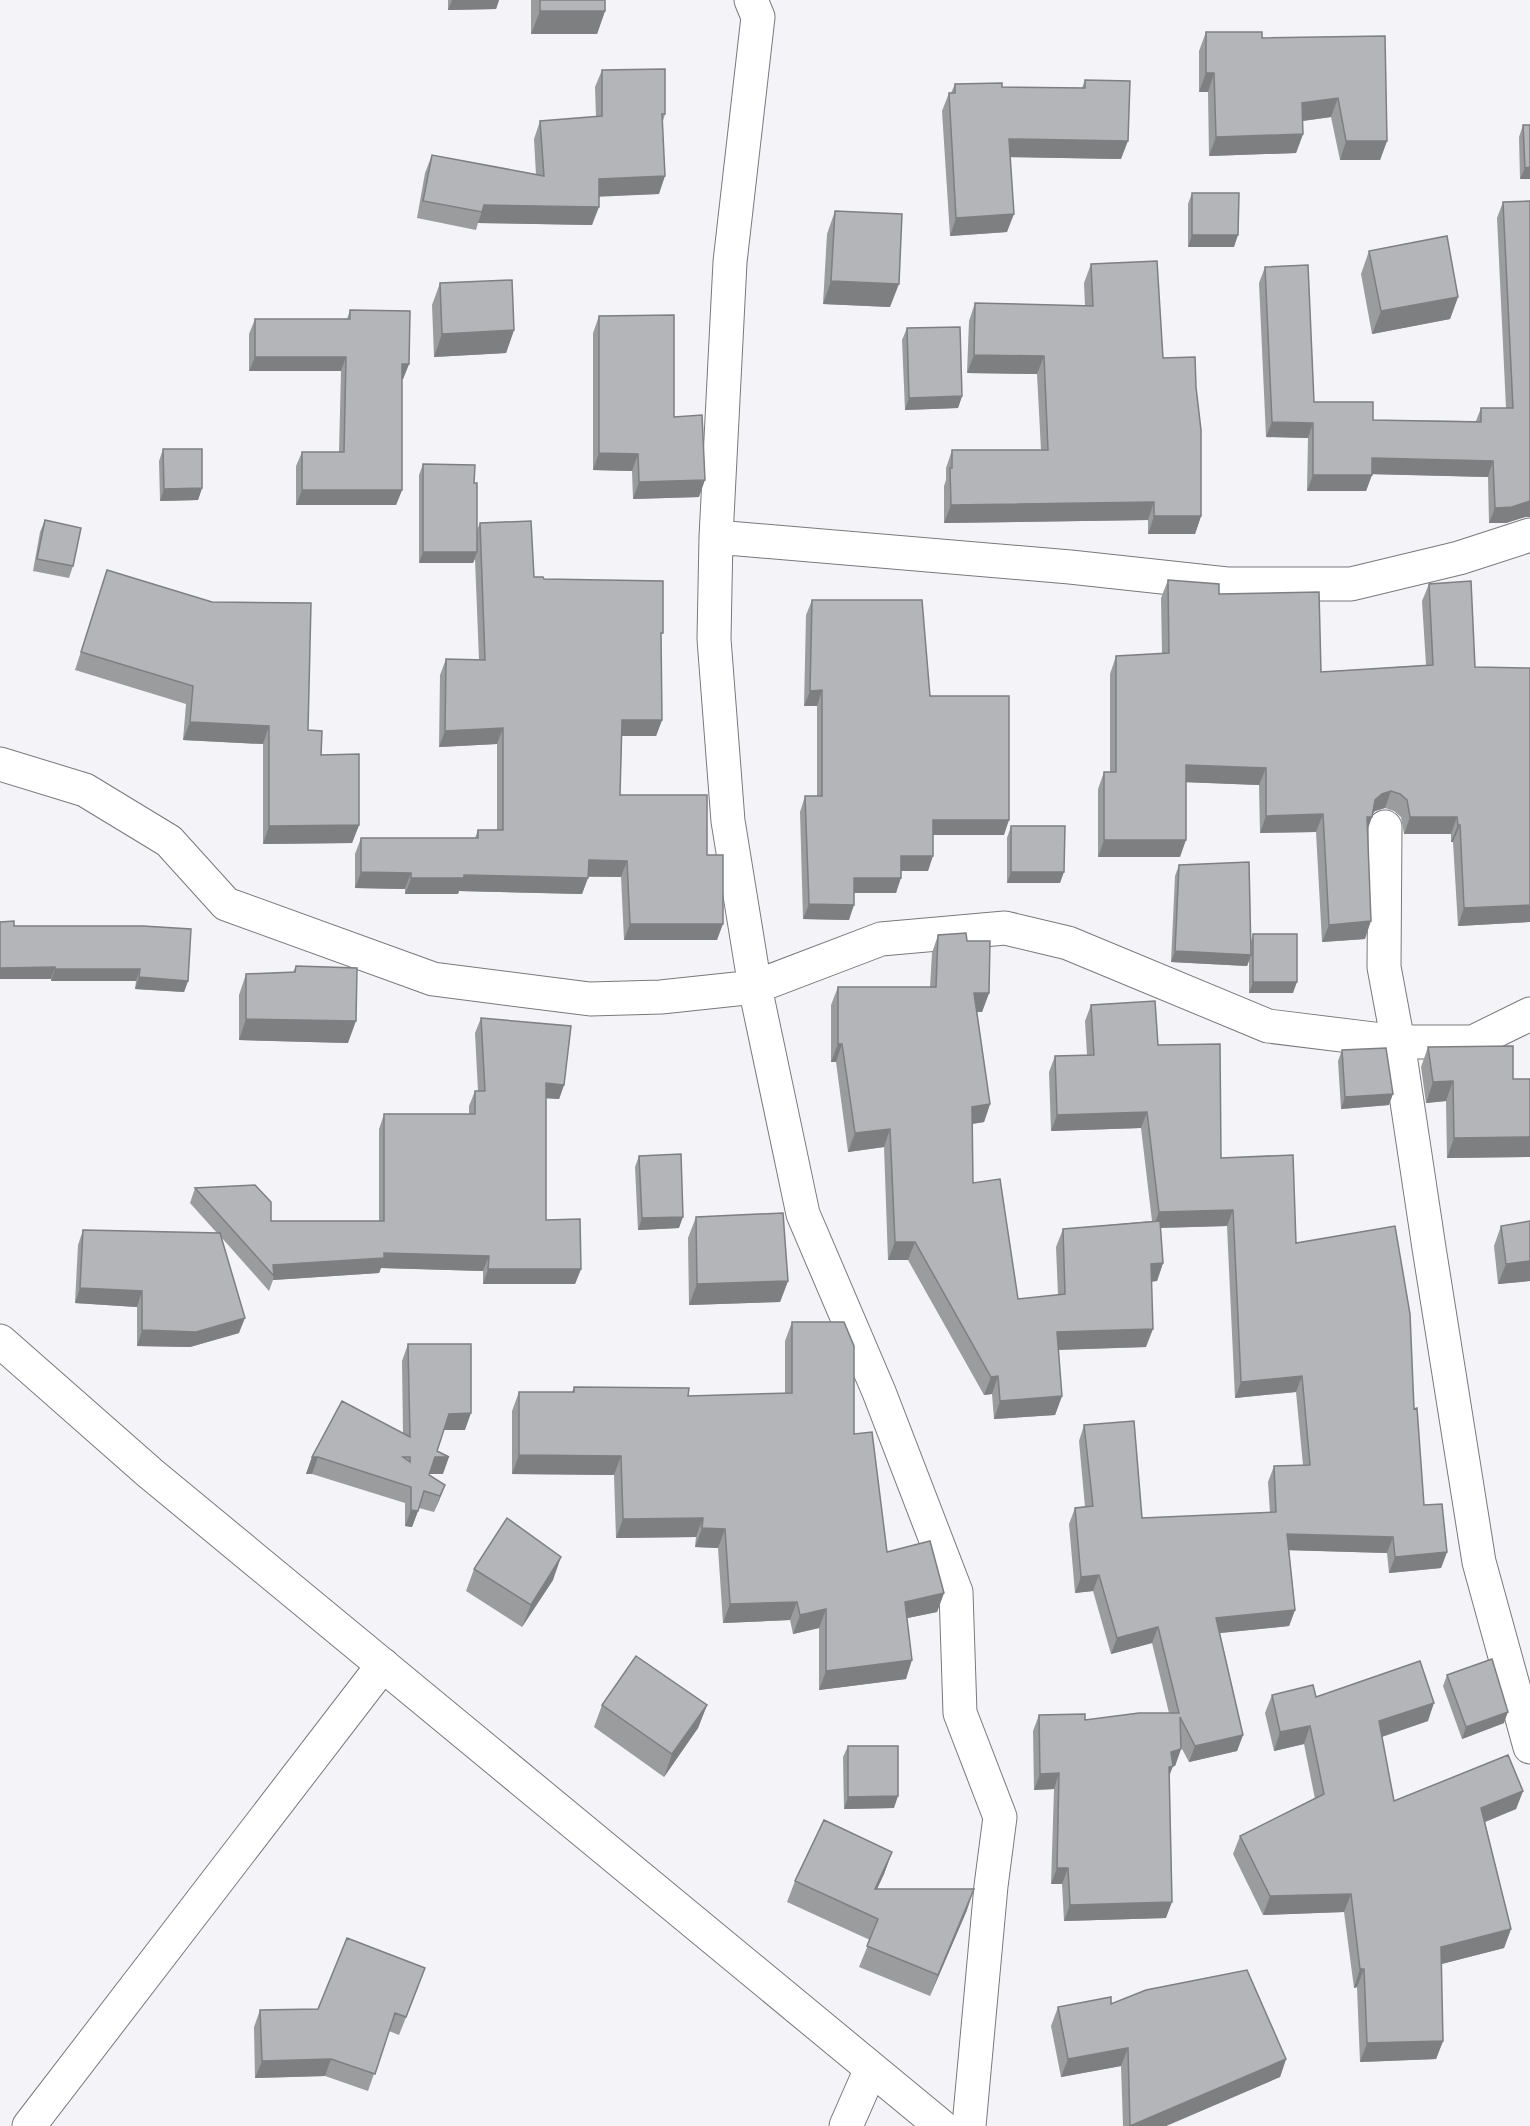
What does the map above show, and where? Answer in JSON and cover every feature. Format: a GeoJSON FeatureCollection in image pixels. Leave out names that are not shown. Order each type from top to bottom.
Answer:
{"type":"FeatureCollection","features":[{"type":"Feature","properties":{"kind":"street"},"geometry":{"type":"LineString","coordinates":[[751,0],[758,17],[730,262],[716,537],[714,639],[728,821],[755,987],[803,1214],[879,1392],[956,1592],[960,1713],[1000,1817],[991,1886],[969,2126]]}},
{"type":"Feature","properties":{"kind":"street"},"geometry":{"type":"LineString","coordinates":[[716,537],[1070,567],[1227,585],[1351,585],[1459,558],[1530,535]]}},
{"type":"Feature","properties":{"kind":"street"},"geometry":{"type":"LineString","coordinates":[[0,764],[85,790],[169,841],[226,904],[433,979],[590,999],[661,997],[755,987],[881,939],[1005,928],[1068,943],[1268,1026],[1398,1042],[1473,1042],[1530,1014]]}},
{"type":"Feature","properties":{"kind":"street"},"geometry":{"type":"LineString","coordinates":[[1385,827],[1384,967],[1398,1042],[1430,1259],[1479,1562],[1530,1747]]}},
{"type":"Feature","properties":{"kind":"street"},"geometry":{"type":"LineString","coordinates":[[0,1341],[150,1473],[941,2126]]}},
{"type":"Feature","properties":{"kind":"street"},"geometry":{"type":"LineString","coordinates":[[29,2126],[383,1665]]}},
{"type":"Feature","properties":{"kind":"street"},"geometry":{"type":"LineString","coordinates":[[846,2126],[872,2069]]}},
{"type":"Feature","properties":{"kind":"building"},"geometry":{"type":"Polygon","coordinates":[[[540,0],[605,0],[605,11],[540,11],[540,0]]]}},
{"type":"Feature","properties":{"kind":"building"},"geometry":{"type":"Polygon","coordinates":[[[1206,32],[1262,32],[1262,38],[1385,36],[1387,141],[1346,141],[1338,98],[1302,103],[1303,134],[1216,137],[1214,73],[1206,73],[1206,32]]]}},
{"type":"Feature","properties":{"kind":"building"},"geometry":{"type":"Polygon","coordinates":[[[665,69],[665,114],[662,114],[665,176],[599,179],[599,207],[484,205],[482,212],[423,201],[432,155],[544,176],[540,121],[602,116],[602,70],[665,69]]]}},
{"type":"Feature","properties":{"kind":"building"},"geometry":{"type":"Polygon","coordinates":[[[1085,80],[1130,81],[1128,141],[1009,139],[1014,214],[956,218],[949,93],[955,93],[955,84],[1002,83],[1002,87],[1085,88],[1085,80]]]}},
{"type":"Feature","properties":{"kind":"building"},"geometry":{"type":"Polygon","coordinates":[[[1523,125],[1530,125],[1530,167],[1525,168],[1523,125]]]}},
{"type":"Feature","properties":{"kind":"building"},"geometry":{"type":"Polygon","coordinates":[[[1192,193],[1239,193],[1238,235],[1192,235],[1192,193]]]}},
{"type":"Feature","properties":{"kind":"building"},"geometry":{"type":"Polygon","coordinates":[[[1530,201],[1530,501],[1512,507],[1495,508],[1493,461],[1372,458],[1372,475],[1313,475],[1313,423],[1272,422],[1265,267],[1308,265],[1314,402],[1373,402],[1373,420],[1481,422],[1481,408],[1513,408],[1503,202],[1530,201]]]}},
{"type":"Feature","properties":{"kind":"building"},"geometry":{"type":"Polygon","coordinates":[[[835,211],[902,214],[899,284],[831,281],[835,211]]]}},
{"type":"Feature","properties":{"kind":"building"},"geometry":{"type":"Polygon","coordinates":[[[1447,236],[1458,297],[1381,311],[1369,251],[1447,236]]]}},
{"type":"Feature","properties":{"kind":"building"},"geometry":{"type":"Polygon","coordinates":[[[1157,261],[1163,358],[1195,357],[1201,430],[1201,516],[1154,516],[1154,502],[951,505],[952,450],[1048,450],[1044,356],[974,355],[975,303],[1093,306],[1091,264],[1157,261]]]}},
{"type":"Feature","properties":{"kind":"building"},"geometry":{"type":"Polygon","coordinates":[[[512,280],[514,330],[442,334],[440,283],[512,280]]]}},
{"type":"Feature","properties":{"kind":"building"},"geometry":{"type":"Polygon","coordinates":[[[350,310],[410,311],[409,364],[402,364],[402,490],[302,490],[302,452],[344,452],[346,357],[255,357],[255,319],[350,319],[350,310]]]}},
{"type":"Feature","properties":{"kind":"building"},"geometry":{"type":"Polygon","coordinates":[[[674,315],[674,417],[702,415],[705,480],[639,482],[638,454],[599,453],[599,316],[674,315]]]}},
{"type":"Feature","properties":{"kind":"building"},"geometry":{"type":"Polygon","coordinates":[[[960,327],[962,396],[909,398],[907,328],[960,327]]]}},
{"type":"Feature","properties":{"kind":"building"},"geometry":{"type":"Polygon","coordinates":[[[163,449],[202,449],[202,488],[164,489],[163,449]]]}},
{"type":"Feature","properties":{"kind":"building"},"geometry":{"type":"Polygon","coordinates":[[[423,464],[475,465],[477,552],[423,552],[423,464]]]}},
{"type":"Feature","properties":{"kind":"building"},"geometry":{"type":"Polygon","coordinates":[[[45,520],[81,528],[73,566],[37,559],[45,520]]]}},
{"type":"Feature","properties":{"kind":"building"},"geometry":{"type":"Polygon","coordinates":[[[531,521],[534,577],[663,581],[662,720],[622,720],[620,795],[707,795],[707,855],[723,855],[723,924],[630,924],[627,861],[589,860],[588,878],[464,875],[464,878],[411,878],[411,873],[361,872],[361,838],[478,838],[478,830],[503,830],[503,728],[445,731],[446,659],[485,660],[480,523],[531,521]]]}},
{"type":"Feature","properties":{"kind":"building"},"geometry":{"type":"Polygon","coordinates":[[[107,570],[212,602],[311,603],[308,730],[322,731],[321,755],[359,754],[359,825],[269,826],[269,726],[190,722],[193,686],[81,652],[107,570]]]}},
{"type":"Feature","properties":{"kind":"building"},"geometry":{"type":"Polygon","coordinates":[[[1168,580],[1219,584],[1219,594],[1319,592],[1321,672],[1433,665],[1429,584],[1471,581],[1475,667],[1530,668],[1530,905],[1464,908],[1460,825],[1458,825],[1457,817],[1410,817],[1407,800],[1391,791],[1375,800],[1372,817],[1367,817],[1371,921],[1329,925],[1323,814],[1266,816],[1266,768],[1186,765],[1186,840],[1104,840],[1104,772],[1116,772],[1116,656],[1169,653],[1168,580]]]}},
{"type":"Feature","properties":{"kind":"building"},"geometry":{"type":"Polygon","coordinates":[[[812,600],[922,600],[930,696],[1009,696],[1009,820],[933,820],[933,856],[901,856],[901,878],[854,878],[854,905],[809,904],[805,796],[822,796],[822,690],[810,691],[812,600]]]}},
{"type":"Feature","properties":{"kind":"building"},"geometry":{"type":"Polygon","coordinates":[[[1011,826],[1065,826],[1064,872],[1011,872],[1011,826]]]}},
{"type":"Feature","properties":{"kind":"building"},"geometry":{"type":"Polygon","coordinates":[[[1249,862],[1251,955],[1175,951],[1179,865],[1249,862]]]}},
{"type":"Feature","properties":{"kind":"building"},"geometry":{"type":"Polygon","coordinates":[[[14,921],[14,926],[143,926],[191,929],[188,981],[139,977],[140,969],[0,968],[0,922],[14,921]]]}},
{"type":"Feature","properties":{"kind":"building"},"geometry":{"type":"Polygon","coordinates":[[[966,933],[967,941],[990,941],[989,993],[974,993],[990,1104],[972,1107],[973,1183],[1000,1179],[1018,1299],[1065,1294],[1063,1229],[1160,1221],[1163,1263],[1151,1264],[1153,1329],[1057,1332],[1062,1396],[1000,1401],[998,1376],[991,1377],[915,1242],[895,1242],[890,1129],[855,1133],[842,1044],[838,1044],[838,987],[936,987],[938,935],[966,933]]]}},
{"type":"Feature","properties":{"kind":"building"},"geometry":{"type":"Polygon","coordinates":[[[1253,934],[1297,934],[1297,982],[1253,982],[1253,934]]]}},
{"type":"Feature","properties":{"kind":"building"},"geometry":{"type":"Polygon","coordinates":[[[296,966],[357,968],[356,1021],[246,1019],[246,974],[295,972],[296,966]]]}},
{"type":"Feature","properties":{"kind":"building"},"geometry":{"type":"Polygon","coordinates":[[[1155,1001],[1158,1045],[1220,1044],[1221,1158],[1293,1155],[1296,1243],[1395,1226],[1410,1314],[1414,1409],[1417,1408],[1424,1505],[1442,1504],[1447,1552],[1395,1557],[1393,1537],[1287,1534],[1295,1610],[1216,1618],[1243,1735],[1195,1746],[1180,1717],[1181,1749],[1171,1752],[1173,1766],[1169,1767],[1172,1902],[1070,1905],[1068,1868],[1057,1868],[1059,1773],[1040,1774],[1039,1715],[1085,1714],[1085,1720],[1139,1713],[1179,1713],[1158,1627],[1117,1638],[1099,1575],[1081,1577],[1075,1508],[1093,1506],[1084,1425],[1134,1421],[1142,1518],[1276,1512],[1274,1466],[1310,1465],[1302,1376],[1241,1382],[1233,1210],[1159,1212],[1147,1112],[1057,1115],[1055,1056],[1094,1055],[1091,1005],[1155,1001]]]}},
{"type":"Feature","properties":{"kind":"building"},"geometry":{"type":"Polygon","coordinates":[[[481,1018],[571,1026],[564,1085],[546,1083],[546,1220],[580,1219],[581,1269],[488,1269],[489,1256],[384,1253],[384,1258],[273,1265],[274,1276],[195,1188],[255,1185],[271,1202],[271,1221],[384,1221],[384,1114],[475,1114],[475,1091],[485,1091],[481,1018]]]}},
{"type":"Feature","properties":{"kind":"building"},"geometry":{"type":"Polygon","coordinates":[[[1513,1046],[1513,1079],[1530,1079],[1530,1137],[1454,1138],[1453,1081],[1433,1082],[1428,1047],[1513,1046]]]}},
{"type":"Feature","properties":{"kind":"building"},"geometry":{"type":"Polygon","coordinates":[[[1386,1048],[1393,1094],[1345,1097],[1342,1050],[1386,1048]]]}},
{"type":"Feature","properties":{"kind":"building"},"geometry":{"type":"Polygon","coordinates":[[[681,1154],[683,1217],[642,1218],[639,1156],[681,1154]]]}},
{"type":"Feature","properties":{"kind":"building"},"geometry":{"type":"Polygon","coordinates":[[[783,1213],[788,1281],[697,1284],[696,1217],[783,1213]]]}},
{"type":"Feature","properties":{"kind":"building"},"geometry":{"type":"Polygon","coordinates":[[[1530,1221],[1530,1261],[1506,1264],[1501,1226],[1530,1221]]]}},
{"type":"Feature","properties":{"kind":"building"},"geometry":{"type":"Polygon","coordinates":[[[83,1230],[220,1233],[245,1318],[196,1332],[142,1330],[142,1291],[80,1288],[83,1230]]]}},
{"type":"Feature","properties":{"kind":"building"},"geometry":{"type":"Polygon","coordinates":[[[792,1322],[844,1322],[854,1346],[854,1434],[872,1432],[887,1552],[930,1541],[944,1593],[905,1602],[912,1660],[826,1671],[826,1609],[800,1615],[797,1602],[730,1604],[725,1529],[702,1528],[703,1518],[623,1519],[621,1456],[519,1455],[519,1392],[574,1392],[574,1387],[689,1388],[688,1396],[792,1393],[792,1322]]]}},
{"type":"Feature","properties":{"kind":"building"},"geometry":{"type":"Polygon","coordinates":[[[408,1344],[471,1344],[471,1413],[449,1414],[437,1451],[449,1457],[435,1457],[429,1475],[445,1485],[440,1496],[424,1491],[418,1511],[411,1510],[411,1487],[312,1457],[342,1401],[410,1437],[408,1344]]]}},
{"type":"Feature","properties":{"kind":"building"},"geometry":{"type":"Polygon","coordinates":[[[507,1518],[561,1557],[531,1605],[474,1569],[507,1518]]]}},
{"type":"Feature","properties":{"kind":"building"},"geometry":{"type":"Polygon","coordinates":[[[636,1656],[707,1705],[672,1754],[602,1705],[636,1656]]]}},
{"type":"Feature","properties":{"kind":"building"},"geometry":{"type":"Polygon","coordinates":[[[1492,1659],[1508,1712],[1466,1727],[1447,1675],[1492,1659]]]}},
{"type":"Feature","properties":{"kind":"building"},"geometry":{"type":"Polygon","coordinates":[[[1420,1661],[1434,1703],[1379,1721],[1394,1801],[1508,1755],[1523,1791],[1481,1808],[1511,1929],[1441,1947],[1443,2041],[1367,2043],[1364,1969],[1360,1969],[1351,1894],[1270,1896],[1240,1836],[1324,1794],[1310,1726],[1280,1732],[1272,1695],[1313,1685],[1316,1697],[1420,1661]]]}},
{"type":"Feature","properties":{"kind":"building"},"geometry":{"type":"Polygon","coordinates":[[[848,1746],[898,1746],[898,1796],[848,1797],[848,1746]]]}},
{"type":"Feature","properties":{"kind":"building"},"geometry":{"type":"Polygon","coordinates":[[[824,1820],[892,1852],[875,1889],[974,1889],[938,1975],[867,1946],[878,1919],[795,1881],[824,1820]]]}},
{"type":"Feature","properties":{"kind":"building"},"geometry":{"type":"Polygon","coordinates":[[[347,1938],[425,1968],[406,2017],[395,2013],[375,2074],[331,2059],[262,2061],[260,2010],[318,2009],[347,1938]]]}},
{"type":"Feature","properties":{"kind":"building"},"geometry":{"type":"Polygon","coordinates":[[[1247,1970],[1286,2059],[1130,2126],[1128,2048],[1068,2059],[1058,2007],[1111,1997],[1111,2004],[1146,1990],[1247,1970]]]}}]}
